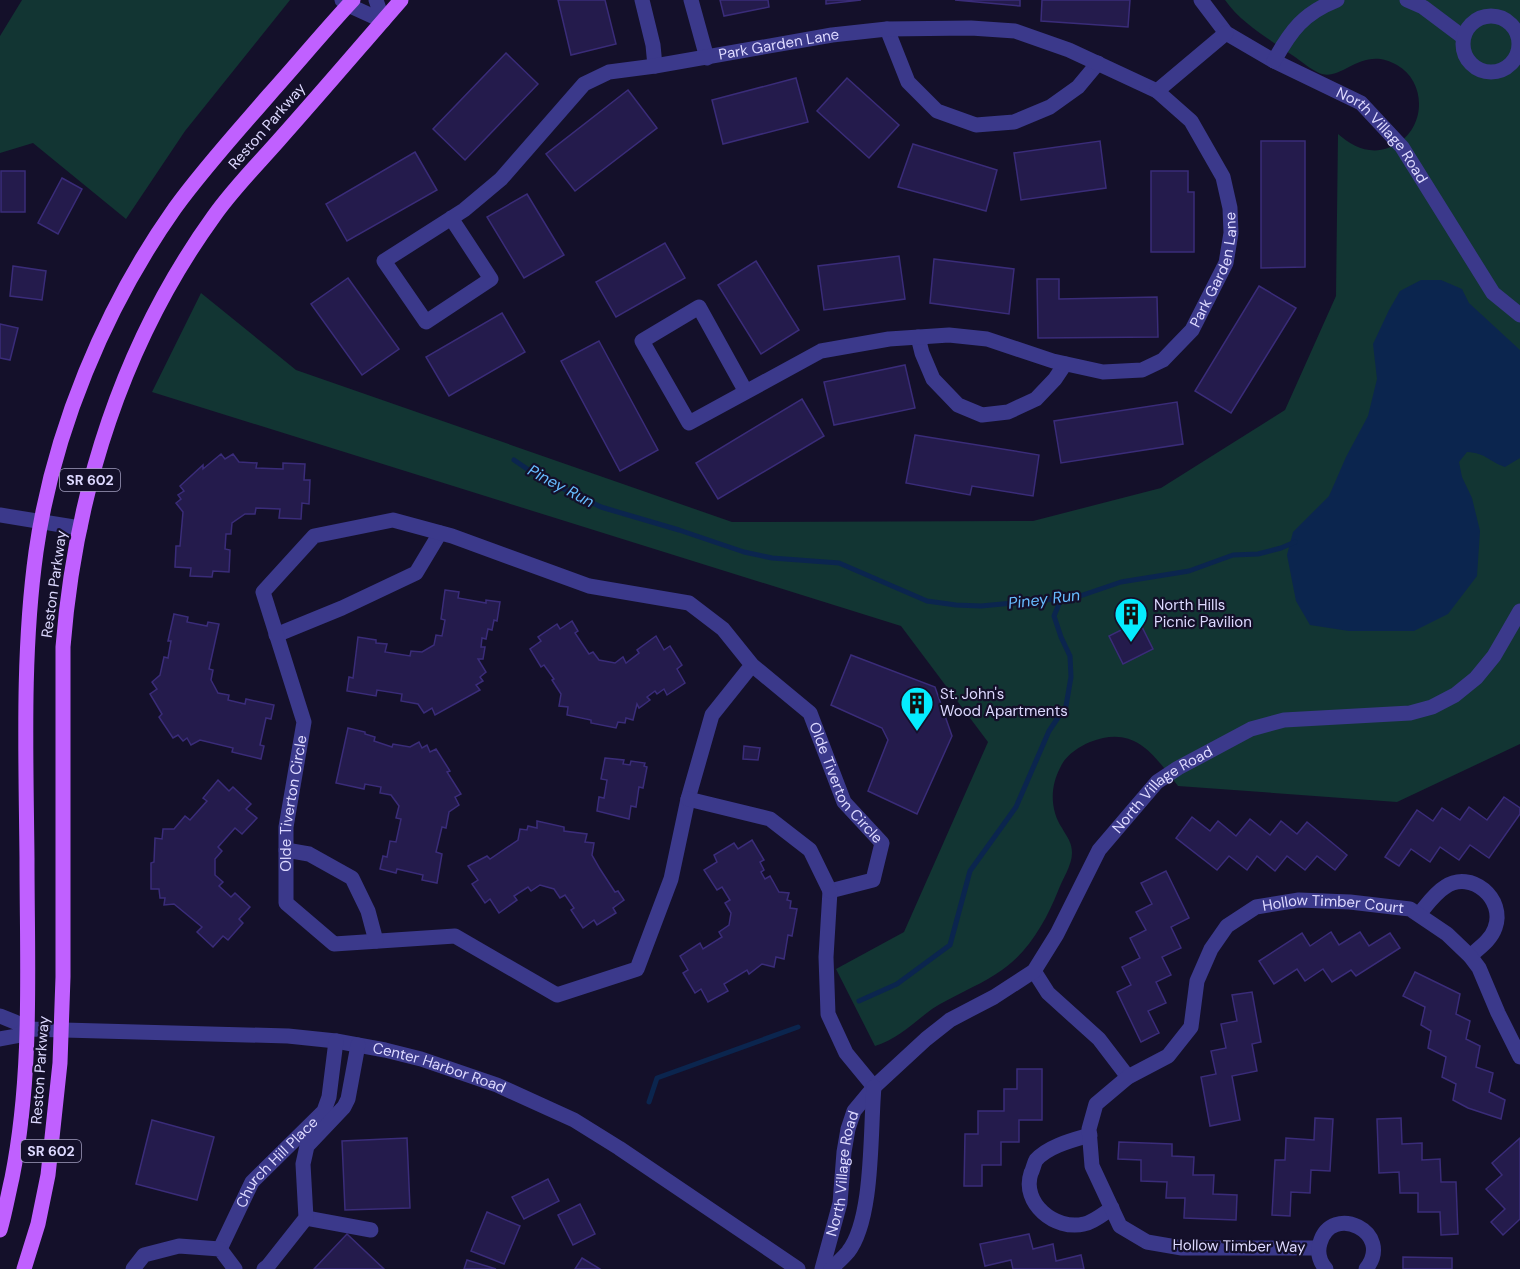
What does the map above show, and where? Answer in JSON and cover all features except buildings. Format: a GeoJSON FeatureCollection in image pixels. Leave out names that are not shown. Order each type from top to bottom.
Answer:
{"type":"FeatureCollection","features":[{"type":"Feature","properties":{"kind":"main road","name":"Reston Parkway"},"geometry":{"type":"LineString","coordinates":[[24,1269],[38,1224],[48,1174],[57,1105],[62,1030],[63,647],[66,608],[86,496],[112,407],[131,362],[171,283],[214,215],[401,0]]}},
{"type":"Feature","properties":{"kind":"main road","name":"Reston Parkway"},"geometry":{"type":"LineString","coordinates":[[0,1230],[21,1120],[27,1029],[27,657],[32,582],[42,521],[59,448],[92,356],[117,303],[173,211],[202,173],[348,2]]}},
{"type":"Feature","properties":{"kind":"street"},"geometry":{"type":"LineString","coordinates":[[376,0],[383,21]]}},
{"type":"Feature","properties":{"kind":"street"},"geometry":{"type":"LineString","coordinates":[[642,0],[653,45],[655,66]]}},
{"type":"Feature","properties":{"kind":"street"},"geometry":{"type":"LineString","coordinates":[[691,0],[707,58]]}},
{"type":"Feature","properties":{"kind":"street","name":"North Village Road"},"geometry":{"type":"LineString","coordinates":[[1201,0],[1226,33],[1274,61],[1361,104],[1402,147],[1493,294],[1520,315]]}},
{"type":"Feature","properties":{"kind":"street"},"geometry":{"type":"LineString","coordinates":[[1274,61],[1286,38],[1304,18],[1320,7],[1337,0]]}},
{"type":"Feature","properties":{"kind":"street"},"geometry":{"type":"LineString","coordinates":[[1407,0],[1423,7],[1463,37]]}},
{"type":"Feature","properties":{"kind":"street"},"geometry":{"type":"LineString","coordinates":[[348,2],[383,21]]}},
{"type":"Feature","properties":{"kind":"street","name":"Park Garden Lane"},"geometry":{"type":"LineString","coordinates":[[451,218],[491,279],[426,322],[384,261],[451,218],[501,179],[584,84],[609,72],[887,29],[971,28],[1015,31],[1098,63],[1157,91],[1191,122],[1223,177],[1230,208],[1231,233],[1226,263],[1192,330],[1163,360],[1142,370],[1102,372],[1065,364],[987,339],[949,335],[888,339],[821,351],[746,392],[689,423],[642,341],[699,307],[746,392]]}},
{"type":"Feature","properties":{"kind":"street"},"geometry":{"type":"LineString","coordinates":[[887,29],[908,82],[937,111],[976,125],[1014,122],[1050,107],[1078,87],[1098,63]]}},
{"type":"Feature","properties":{"kind":"street"},"geometry":{"type":"LineString","coordinates":[[1157,91],[1226,33]]}},
{"type":"Feature","properties":{"kind":"street"},"geometry":{"type":"LineString","coordinates":[[918,337],[933,379],[958,405],[982,415],[1008,412],[1036,399],[1065,364]]}},
{"type":"Feature","properties":{"kind":"street"},"geometry":{"type":"LineString","coordinates":[[0,515],[80,528]]}},
{"type":"Feature","properties":{"kind":"street","name":"Olde Tiverton Circle"},"geometry":{"type":"LineString","coordinates":[[752,665],[712,715],[688,799],[671,879],[637,969],[557,995],[454,936],[334,944],[286,903],[286,827],[304,722],[263,592],[314,536],[393,520],[440,533],[589,586],[689,603],[723,629],[752,665],[810,713],[844,802],[882,843],[873,880],[830,891]]}},
{"type":"Feature","properties":{"kind":"street"},"geometry":{"type":"LineString","coordinates":[[276,635],[342,608],[416,573],[440,533]]}},
{"type":"Feature","properties":{"kind":"street","name":"North Village Road"},"geometry":{"type":"LineString","coordinates":[[822,1269],[840,1203],[844,1152],[854,1111],[874,1087],[950,1020],[994,997],[1034,971],[1057,934],[1099,850],[1157,782],[1220,744],[1251,729],[1284,720],[1410,713],[1432,707],[1455,695],[1476,678],[1494,656],[1520,611]]}},
{"type":"Feature","properties":{"kind":"street"},"geometry":{"type":"LineString","coordinates":[[688,799],[770,819],[810,850],[830,891],[826,957],[828,1014],[846,1053],[874,1087]]}},
{"type":"Feature","properties":{"kind":"street"},"geometry":{"type":"LineString","coordinates":[[286,850],[309,854],[352,878],[368,911],[376,941]]}},
{"type":"Feature","properties":{"kind":"street"},"geometry":{"type":"LineString","coordinates":[[1419,914],[1445,886],[1462,882],[1479,884],[1492,898],[1498,912],[1496,928],[1488,940],[1470,956]]}},
{"type":"Feature","properties":{"kind":"street","name":"Hollow Timber Court"},"geometry":{"type":"LineString","coordinates":[[1128,1077],[1168,1056],[1191,1027],[1197,981],[1211,949],[1227,926],[1256,907],[1299,900],[1350,902],[1410,909],[1419,914],[1447,934],[1479,968],[1520,1057]]}},
{"type":"Feature","properties":{"kind":"street"},"geometry":{"type":"LineString","coordinates":[[1034,971],[1048,993],[1099,1039],[1128,1077]]}},
{"type":"Feature","properties":{"kind":"street"},"geometry":{"type":"LineString","coordinates":[[0,1016],[27,1029],[16,1036],[0,1039]]}},
{"type":"Feature","properties":{"kind":"street","name":"Center Harbor Road"},"geometry":{"type":"LineString","coordinates":[[27,1029],[264,1034],[336,1041],[421,1059],[497,1084],[574,1120],[798,1269]]}},
{"type":"Feature","properties":{"kind":"street","name":"Church Hill Place"},"geometry":{"type":"LineString","coordinates":[[220,1249],[252,1182],[324,1111],[329,1097],[336,1041]]}},
{"type":"Feature","properties":{"kind":"street","name":"Church Hill Place"},"geometry":{"type":"LineString","coordinates":[[306,1218],[303,1164],[307,1146],[344,1107],[348,1099],[358,1045]]}},
{"type":"Feature","properties":{"kind":"street","name":"Hollow Timber Way"},"geometry":{"type":"LineString","coordinates":[[1128,1077],[1096,1104],[1090,1135],[1092,1166],[1120,1226],[1148,1242],[1182,1248],[1318,1248]]}},
{"type":"Feature","properties":{"kind":"street","name":"North Village Road"},"geometry":{"type":"LineString","coordinates":[[831,1269],[849,1251],[860,1227],[865,1205],[874,1087]]}},
{"type":"Feature","properties":{"kind":"street"},"geometry":{"type":"LineString","coordinates":[[1090,1135],[1059,1144],[1036,1160],[1030,1178],[1031,1197],[1041,1211],[1058,1224],[1083,1224],[1100,1217],[1112,1208]]}},
{"type":"Feature","properties":{"kind":"street"},"geometry":{"type":"LineString","coordinates":[[264,1269],[306,1218],[371,1230]]}},
{"type":"Feature","properties":{"kind":"street","name":"Hollow Timber Way"},"geometry":{"type":"LineString","coordinates":[[1326,1269],[1319,1257],[1318,1248],[1321,1239],[1326,1231],[1343,1223],[1361,1227],[1368,1234],[1373,1251],[1372,1260],[1366,1269]]}},
{"type":"Feature","properties":{"kind":"street"},"geometry":{"type":"LineString","coordinates":[[133,1269],[144,1255],[179,1246],[220,1249],[235,1269]]}},
{"type":"Feature","properties":{"kind":"green space"},"geometry":{"type":"Polygon","coordinates":[[[22,0],[290,0],[185,131],[126,219],[33,143],[0,153],[0,36],[22,0]]]}},
{"type":"Feature","properties":{"kind":"green space"},"geometry":{"type":"Polygon","coordinates":[[[1225,0],[1520,0],[1520,744],[1397,802],[1178,786],[1151,754],[1131,740],[1106,737],[1085,744],[1072,752],[1065,760],[1054,783],[1053,806],[1070,843],[1072,858],[1053,903],[1034,937],[1017,958],[996,974],[940,1004],[898,1035],[875,1046],[836,969],[904,932],[988,742],[901,626],[152,392],[201,293],[296,370],[732,522],[1033,521],[1161,488],[1285,410],[1336,296],[1338,134],[1349,142],[1368,150],[1388,148],[1400,142],[1410,133],[1419,109],[1415,84],[1397,65],[1373,59],[1336,73],[1327,75],[1319,73],[1256,30],[1225,0]]]}},
{"type":"Feature","properties":{"kind":"water"},"geometry":{"type":"Polygon","coordinates":[[[1421,280],[1441,280],[1462,289],[1469,303],[1520,350],[1520,458],[1505,467],[1483,456],[1467,452],[1459,462],[1462,477],[1472,498],[1480,531],[1477,576],[1448,614],[1414,631],[1349,631],[1310,625],[1296,601],[1287,555],[1293,532],[1329,496],[1346,457],[1368,416],[1377,379],[1373,344],[1400,291],[1421,280]]]}},
{"type":"Feature","properties":{"kind":"waterway","name":"Piney Run"},"geometry":{"type":"LineString","coordinates":[[514,460],[539,477],[601,507],[744,552],[772,558],[839,563],[927,601],[956,605],[981,606],[1077,597],[1121,582],[1189,571],[1233,555],[1258,554],[1295,542]]}},
{"type":"Feature","properties":{"kind":"waterway"},"geometry":{"type":"LineString","coordinates":[[859,1001],[897,984],[950,945],[970,871],[1016,807],[1049,731],[1066,706],[1071,677],[1070,656],[1054,616],[1061,599]]}},
{"type":"Feature","properties":{"kind":"waterway"},"geometry":{"type":"LineString","coordinates":[[649,1102],[657,1078],[798,1027]]}},
{"type":"Feature","properties":{"kind":"place","name":"North Hills Picnic Pavilion"},"geometry":{"type":"Point","coordinates":[1131,643]}},
{"type":"Feature","properties":{"kind":"place","name":"St. John's Wood Apartments"},"geometry":{"type":"Point","coordinates":[917,732]}}]}
